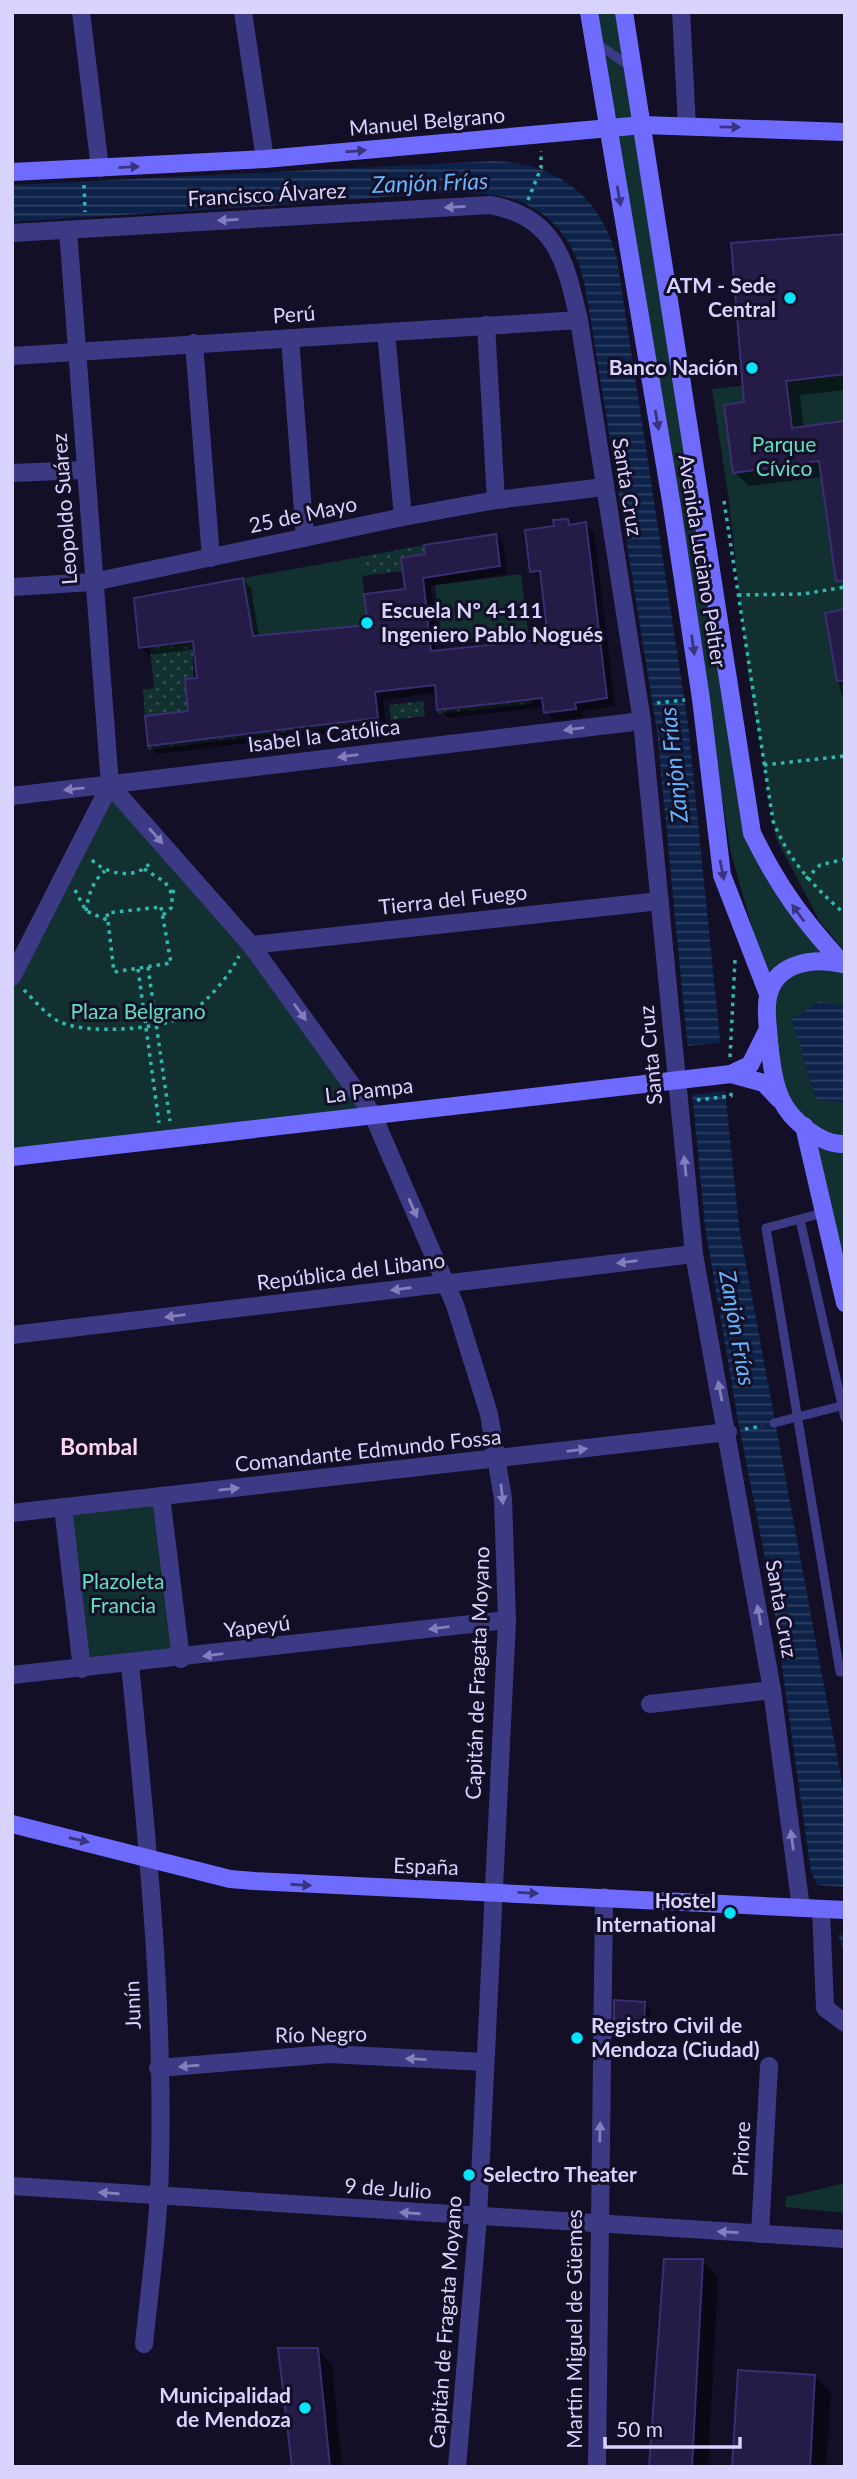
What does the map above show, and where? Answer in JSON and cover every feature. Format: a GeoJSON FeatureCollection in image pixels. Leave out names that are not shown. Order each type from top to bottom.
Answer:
{"type":"FeatureCollection","features":[{"type":"Feature","properties":{"kind":"main road","name":"Avenida Luciano Peltier"},"geometry":{"type":"LineString","coordinates":[[589,12],[672,507],[701,699],[722,875],[768,994]]}},
{"type":"Feature","properties":{"kind":"main road","name":"Avenida Luciano Peltier"},"geometry":{"type":"LineString","coordinates":[[625,12],[752,833],[775,882],[806,924],[844,966]]}},
{"type":"Feature","properties":{"kind":"main road","name":"Manuel Belgrano"},"geometry":{"type":"LineString","coordinates":[[12,172],[265,159],[643,125],[845,132]]}},
{"type":"Feature","properties":{"kind":"main road"},"geometry":{"type":"LineString","coordinates":[[782,1102],[772,1067],[768,994],[778,980],[804,961],[822,959],[844,966]]}},
{"type":"Feature","properties":{"kind":"main road"},"geometry":{"type":"LineString","coordinates":[[727,1074],[750,1065],[768,1029]]}},
{"type":"Feature","properties":{"kind":"main road","name":"La Pampa"},"geometry":{"type":"LineString","coordinates":[[12,1157],[727,1074],[764,1083],[804,1126]]}},
{"type":"Feature","properties":{"kind":"main road"},"geometry":{"type":"LineString","coordinates":[[804,1126],[821,1139],[845,1144]]}},
{"type":"Feature","properties":{"kind":"main road"},"geometry":{"type":"LineString","coordinates":[[804,1126],[845,1303]]}},
{"type":"Feature","properties":{"kind":"main road","name":"España"},"geometry":{"type":"LineString","coordinates":[[12,1824],[230,1879],[831,1909]]}},
{"type":"Feature","properties":{"kind":"street"},"geometry":{"type":"LineString","coordinates":[[81,12],[100,168]]}},
{"type":"Feature","properties":{"kind":"street"},"geometry":{"type":"LineString","coordinates":[[243,12],[265,159]]}},
{"type":"Feature","properties":{"kind":"street"},"geometry":{"type":"LineString","coordinates":[[681,12],[687,126]]}},
{"type":"Feature","properties":{"kind":"street","name":"Francisco Álvarez"},"geometry":{"type":"LineString","coordinates":[[12,233],[490,205],[524,209]]}},
{"type":"Feature","properties":{"kind":"street","name":"Santa Cruz"},"geometry":{"type":"LineString","coordinates":[[524,209],[542,228],[563,259],[579,320],[642,721],[660,901],[683,1080],[694,1254],[734,1431],[801,1908]]}},
{"type":"Feature","properties":{"kind":"street","name":"Leopoldo Suárez"},"geometry":{"type":"LineString","coordinates":[[68,230],[110,785]]}},
{"type":"Feature","properties":{"kind":"street","name":"Perú"},"geometry":{"type":"LineString","coordinates":[[12,356],[579,320]]}},
{"type":"Feature","properties":{"kind":"street"},"geometry":{"type":"LineString","coordinates":[[486,325],[496,500]]}},
{"type":"Feature","properties":{"kind":"street"},"geometry":{"type":"LineString","coordinates":[[387,332],[403,517]]}},
{"type":"Feature","properties":{"kind":"street"},"geometry":{"type":"LineString","coordinates":[[290,338],[305,538]]}},
{"type":"Feature","properties":{"kind":"street"},"geometry":{"type":"LineString","coordinates":[[194,344],[211,558]]}},
{"type":"Feature","properties":{"kind":"street"},"geometry":{"type":"LineString","coordinates":[[12,473],[85,470]]}},
{"type":"Feature","properties":{"kind":"street","name":"25 de Mayo"},"geometry":{"type":"LineString","coordinates":[[12,587],[93,582],[403,517],[496,500],[604,487]]}},
{"type":"Feature","properties":{"kind":"street","name":"Isabel la Católica"},"geometry":{"type":"LineString","coordinates":[[12,796],[642,721]]}},
{"type":"Feature","properties":{"kind":"street"},"geometry":{"type":"LineString","coordinates":[[14,977],[110,785]]}},
{"type":"Feature","properties":{"kind":"street","name":"Capitán de Fragata Moyano"},"geometry":{"type":"LineString","coordinates":[[110,785],[251,953],[372,1114],[446,1283],[477,1370],[498,1459],[506,1539],[507,1620],[478,2218],[457,2467]]}},
{"type":"Feature","properties":{"kind":"street","name":"Tierra del Fuego"},"geometry":{"type":"LineString","coordinates":[[251,953],[660,901]]}},
{"type":"Feature","properties":{"kind":"street","name":"República del Libano"},"geometry":{"type":"LineString","coordinates":[[12,1335],[694,1254]]}},
{"type":"Feature","properties":{"kind":"street","name":"Comandante Edmundo Fossa"},"geometry":{"type":"LineString","coordinates":[[12,1513],[734,1431]]}},
{"type":"Feature","properties":{"kind":"street"},"geometry":{"type":"LineString","coordinates":[[161,1496],[181,1658]]}},
{"type":"Feature","properties":{"kind":"street"},"geometry":{"type":"LineString","coordinates":[[63,1507],[82,1668]]}},
{"type":"Feature","properties":{"kind":"street","name":"Yapeyú"},"geometry":{"type":"LineString","coordinates":[[12,1675],[507,1620]]}},
{"type":"Feature","properties":{"kind":"street","name":"Junín"},"geometry":{"type":"LineString","coordinates":[[130,1664],[148,1857],[158,2068],[159,2196],[144,2344]]}},
{"type":"Feature","properties":{"kind":"street"},"geometry":{"type":"LineString","coordinates":[[650,1704],[772,1690]]}},
{"type":"Feature","properties":{"kind":"street","name":"Martín Miguel de Güemes"},"geometry":{"type":"LineString","coordinates":[[597,2467],[604,1897]]}},
{"type":"Feature","properties":{"kind":"street"},"geometry":{"type":"LineString","coordinates":[[831,1909],[825,2008],[845,2023]]}},
{"type":"Feature","properties":{"kind":"street","name":"Río Negro"},"geometry":{"type":"LineString","coordinates":[[158,2068],[329,2054],[484,2062]]}},
{"type":"Feature","properties":{"kind":"street","name":"Priore"},"geometry":{"type":"LineString","coordinates":[[760,2234],[769,2066]]}},
{"type":"Feature","properties":{"kind":"street","name":"9 de Julio"},"geometry":{"type":"LineString","coordinates":[[12,2186],[478,2218],[845,2239]]}},
{"type":"Feature","properties":{"kind":"lane"},"geometry":{"type":"LineString","coordinates":[[593,41],[634,69]]}},
{"type":"Feature","properties":{"kind":"lane"},"geometry":{"type":"LineString","coordinates":[[823,1213],[766,1228],[840,1672],[845,1671]]}},
{"type":"Feature","properties":{"kind":"lane"},"geometry":{"type":"LineString","coordinates":[[800,1220],[845,1418]]}},
{"type":"Feature","properties":{"kind":"lane"},"geometry":{"type":"LineString","coordinates":[[774,1423],[798,1419],[844,1405]]}},
{"type":"Feature","properties":{"kind":"path"},"geometry":{"type":"LineString","coordinates":[[524,209],[541,168]]}},
{"type":"Feature","properties":{"kind":"path"},"geometry":{"type":"LineString","coordinates":[[84,181],[86,218]]}},
{"type":"Feature","properties":{"kind":"path"},"geometry":{"type":"LineString","coordinates":[[724,501],[773,821],[782,843],[806,879],[845,914]]}},
{"type":"Feature","properties":{"kind":"path"},"geometry":{"type":"LineString","coordinates":[[738,596],[803,594],[845,587]]}},
{"type":"Feature","properties":{"kind":"path"},"geometry":{"type":"LineString","coordinates":[[653,704],[685,700]]}},
{"type":"Feature","properties":{"kind":"path"},"geometry":{"type":"LineString","coordinates":[[764,765],[845,756]]}},
{"type":"Feature","properties":{"kind":"path"},"geometry":{"type":"LineString","coordinates":[[86,854],[105,871],[121,874],[144,869],[156,852]]}},
{"type":"Feature","properties":{"kind":"path"},"geometry":{"type":"LineString","coordinates":[[806,879],[820,865],[845,859]]}},
{"type":"Feature","properties":{"kind":"path"},"geometry":{"type":"LineString","coordinates":[[144,869],[165,882],[173,896]]}},
{"type":"Feature","properties":{"kind":"path"},"geometry":{"type":"LineString","coordinates":[[86,911],[87,899],[98,876],[105,871]]}},
{"type":"Feature","properties":{"kind":"path"},"geometry":{"type":"LineString","coordinates":[[71,882],[86,911],[107,920]]}},
{"type":"Feature","properties":{"kind":"path"},"geometry":{"type":"LineString","coordinates":[[163,916],[171,908],[174,882]]}},
{"type":"Feature","properties":{"kind":"path"},"geometry":{"type":"LineString","coordinates":[[161,907],[171,963],[114,972],[107,920],[107,913],[161,907]]}},
{"type":"Feature","properties":{"kind":"path"},"geometry":{"type":"LineString","coordinates":[[14,977],[58,1021],[81,1029],[101,1031],[156,1023],[190,1013],[222,980],[242,949],[251,953]]}},
{"type":"Feature","properties":{"kind":"path"},"geometry":{"type":"LineString","coordinates":[[148,967],[171,1129]]}},
{"type":"Feature","properties":{"kind":"path"},"geometry":{"type":"LineString","coordinates":[[138,969],[160,1130]]}},
{"type":"Feature","properties":{"kind":"path"},"geometry":{"type":"LineString","coordinates":[[154,1084],[164,1083]]}},
{"type":"Feature","properties":{"kind":"path"},"geometry":{"type":"LineString","coordinates":[[691,1101],[729,1096]]}},
{"type":"Feature","properties":{"kind":"path"},"geometry":{"type":"LineString","coordinates":[[734,1431],[774,1423]]}},
{"type":"Feature","properties":{"kind":"green space"},"geometry":{"type":"Polygon","coordinates":[[[594,12],[618,12],[748,835],[771,885],[845,974],[845,1261],[806,1124],[784,1101],[771,995],[731,853],[594,12]]]}},
{"type":"Feature","properties":{"kind":"green space","name":"Parque Cívico"},"geometry":{"type":"Polygon","coordinates":[[[845,374],[845,952],[819,920],[776,838],[748,672],[728,494],[712,389],[845,374]]]}},
{"type":"Feature","properties":{"kind":"green space"},"geometry":{"type":"Polygon","coordinates":[[[424,545],[425,554],[401,558],[403,571],[362,576],[360,557],[424,545]]]}},
{"type":"Feature","properties":{"kind":"green space"},"geometry":{"type":"Polygon","coordinates":[[[360,557],[368,625],[253,636],[243,578],[360,557]]]}},
{"type":"Feature","properties":{"kind":"green space"},"geometry":{"type":"Polygon","coordinates":[[[521,574],[528,632],[442,643],[435,585],[521,574]]]}},
{"type":"Feature","properties":{"kind":"green space"},"geometry":{"type":"Polygon","coordinates":[[[193,641],[193,678],[185,680],[188,711],[145,716],[143,690],[154,688],[150,646],[193,641]]]}},
{"type":"Feature","properties":{"kind":"green space"},"geometry":{"type":"Polygon","coordinates":[[[532,700],[532,704],[438,714],[437,710],[532,700]]]}},
{"type":"Feature","properties":{"kind":"green space"},"geometry":{"type":"Polygon","coordinates":[[[423,701],[425,716],[391,720],[389,705],[423,701]]]}},
{"type":"Feature","properties":{"kind":"green space"},"geometry":{"type":"Polygon","coordinates":[[[378,718],[379,721],[148,750],[148,746],[378,718]]]}},
{"type":"Feature","properties":{"kind":"green space","name":"Plaza Belgrano"},"geometry":{"type":"Polygon","coordinates":[[[111,793],[247,948],[364,1111],[12,1153],[12,986],[111,793]]]}},
{"type":"Feature","properties":{"kind":"green space","name":"Plazoleta Francia"},"geometry":{"type":"Polygon","coordinates":[[[161,1496],[181,1659],[82,1669],[63,1507],[161,1496]]]}},
{"type":"Feature","properties":{"kind":"green space"},"geometry":{"type":"Polygon","coordinates":[[[845,2183],[845,2213],[785,2207],[786,2197],[845,2183]]]}},
{"type":"Feature","properties":{"kind":"water","name":"Zanjón Frías"},"geometry":{"type":"Polygon","coordinates":[[[494,161],[538,168],[573,188],[588,201],[600,218],[617,259],[688,724],[739,1227],[845,1799],[845,1955],[833,1919],[811,1872],[771,1589],[737,1415],[705,1226],[657,731],[587,297],[574,253],[558,229],[536,210],[521,202],[481,194],[431,194],[12,222],[12,185],[494,161]]]}},
{"type":"Feature","properties":{"kind":"water"},"geometry":{"type":"Polygon","coordinates":[[[820,1001],[845,1006],[845,1111],[842,1103],[817,1099],[791,1020],[820,1001]]]}},
{"type":"Feature","properties":{"kind":"pier"},"geometry":{"type":"Polygon","coordinates":[[[721,1043],[725,1091],[690,1095],[686,1046],[721,1043]]]}},
{"type":"Feature","properties":{"kind":"pier"},"geometry":{"type":"Polygon","coordinates":[[[816,1885],[845,1887],[845,1935],[838,1934],[816,1885]]]}},
{"type":"Feature","properties":{"kind":"building","name":"ATM - Sede Central"},"geometry":{"type":"Polygon","coordinates":[[[845,234],[845,374],[786,381],[792,428],[845,421],[845,581],[836,581],[819,461],[733,473],[724,405],[744,402],[731,243],[845,234]]]}},
{"type":"Feature","properties":{"kind":"building","name":"Escuela Nº 4-111 Ingeniero Pablo Nogués"},"geometry":{"type":"Polygon","coordinates":[[[568,519],[569,525],[586,522],[607,698],[575,703],[576,709],[544,713],[542,698],[437,710],[435,685],[375,692],[378,718],[148,746],[145,716],[188,711],[185,679],[197,678],[193,641],[139,648],[134,598],[243,578],[253,636],[368,625],[364,594],[405,589],[401,558],[425,554],[424,545],[496,534],[500,566],[423,578],[431,651],[548,639],[540,571],[530,572],[525,530],[554,526],[553,520],[568,519]]]}},
{"type":"Feature","properties":{"kind":"building"},"geometry":{"type":"Polygon","coordinates":[[[845,609],[845,680],[837,681],[825,613],[845,609]]]}},
{"type":"Feature","properties":{"kind":"building"},"geometry":{"type":"Polygon","coordinates":[[[614,2000],[645,2002],[644,2025],[614,2023],[614,2000]]]}},
{"type":"Feature","properties":{"kind":"building"},"geometry":{"type":"Polygon","coordinates":[[[664,2259],[703,2259],[692,2467],[649,2467],[664,2259]]]}},
{"type":"Feature","properties":{"kind":"building","name":"Municipalidad de Mendoza"},"geometry":{"type":"Polygon","coordinates":[[[278,2348],[318,2348],[330,2467],[292,2467],[278,2348]]]}},
{"type":"Feature","properties":{"kind":"building"},"geometry":{"type":"Polygon","coordinates":[[[738,2370],[815,2375],[810,2467],[732,2467],[738,2370]]]}},
{"type":"Feature","properties":{"kind":"place","name":"ATM - Sede Central"},"geometry":{"type":"Point","coordinates":[790,298]}},
{"type":"Feature","properties":{"kind":"place","name":"Banco Nación"},"geometry":{"type":"Point","coordinates":[752,368]}},
{"type":"Feature","properties":{"kind":"place","name":"Escuela Nº 4-111 Ingeniero Pablo Nogués"},"geometry":{"type":"Point","coordinates":[367,623]}},
{"type":"Feature","properties":{"kind":"place","name":"Hostel International"},"geometry":{"type":"Point","coordinates":[730,1913]}},
{"type":"Feature","properties":{"kind":"place","name":"Registro Civil de Mendoza (Ciudad)"},"geometry":{"type":"Point","coordinates":[577,2038]}},
{"type":"Feature","properties":{"kind":"place","name":"Selectro Theater"},"geometry":{"type":"Point","coordinates":[469,2175]}},
{"type":"Feature","properties":{"kind":"place","name":"Municipalidad de Mendoza"},"geometry":{"type":"Point","coordinates":[305,2408]}},
{"type":"Feature","properties":{"kind":"district","name":"Bombal"},"geometry":{"type":"Point","coordinates":[99,1447]}}]}
